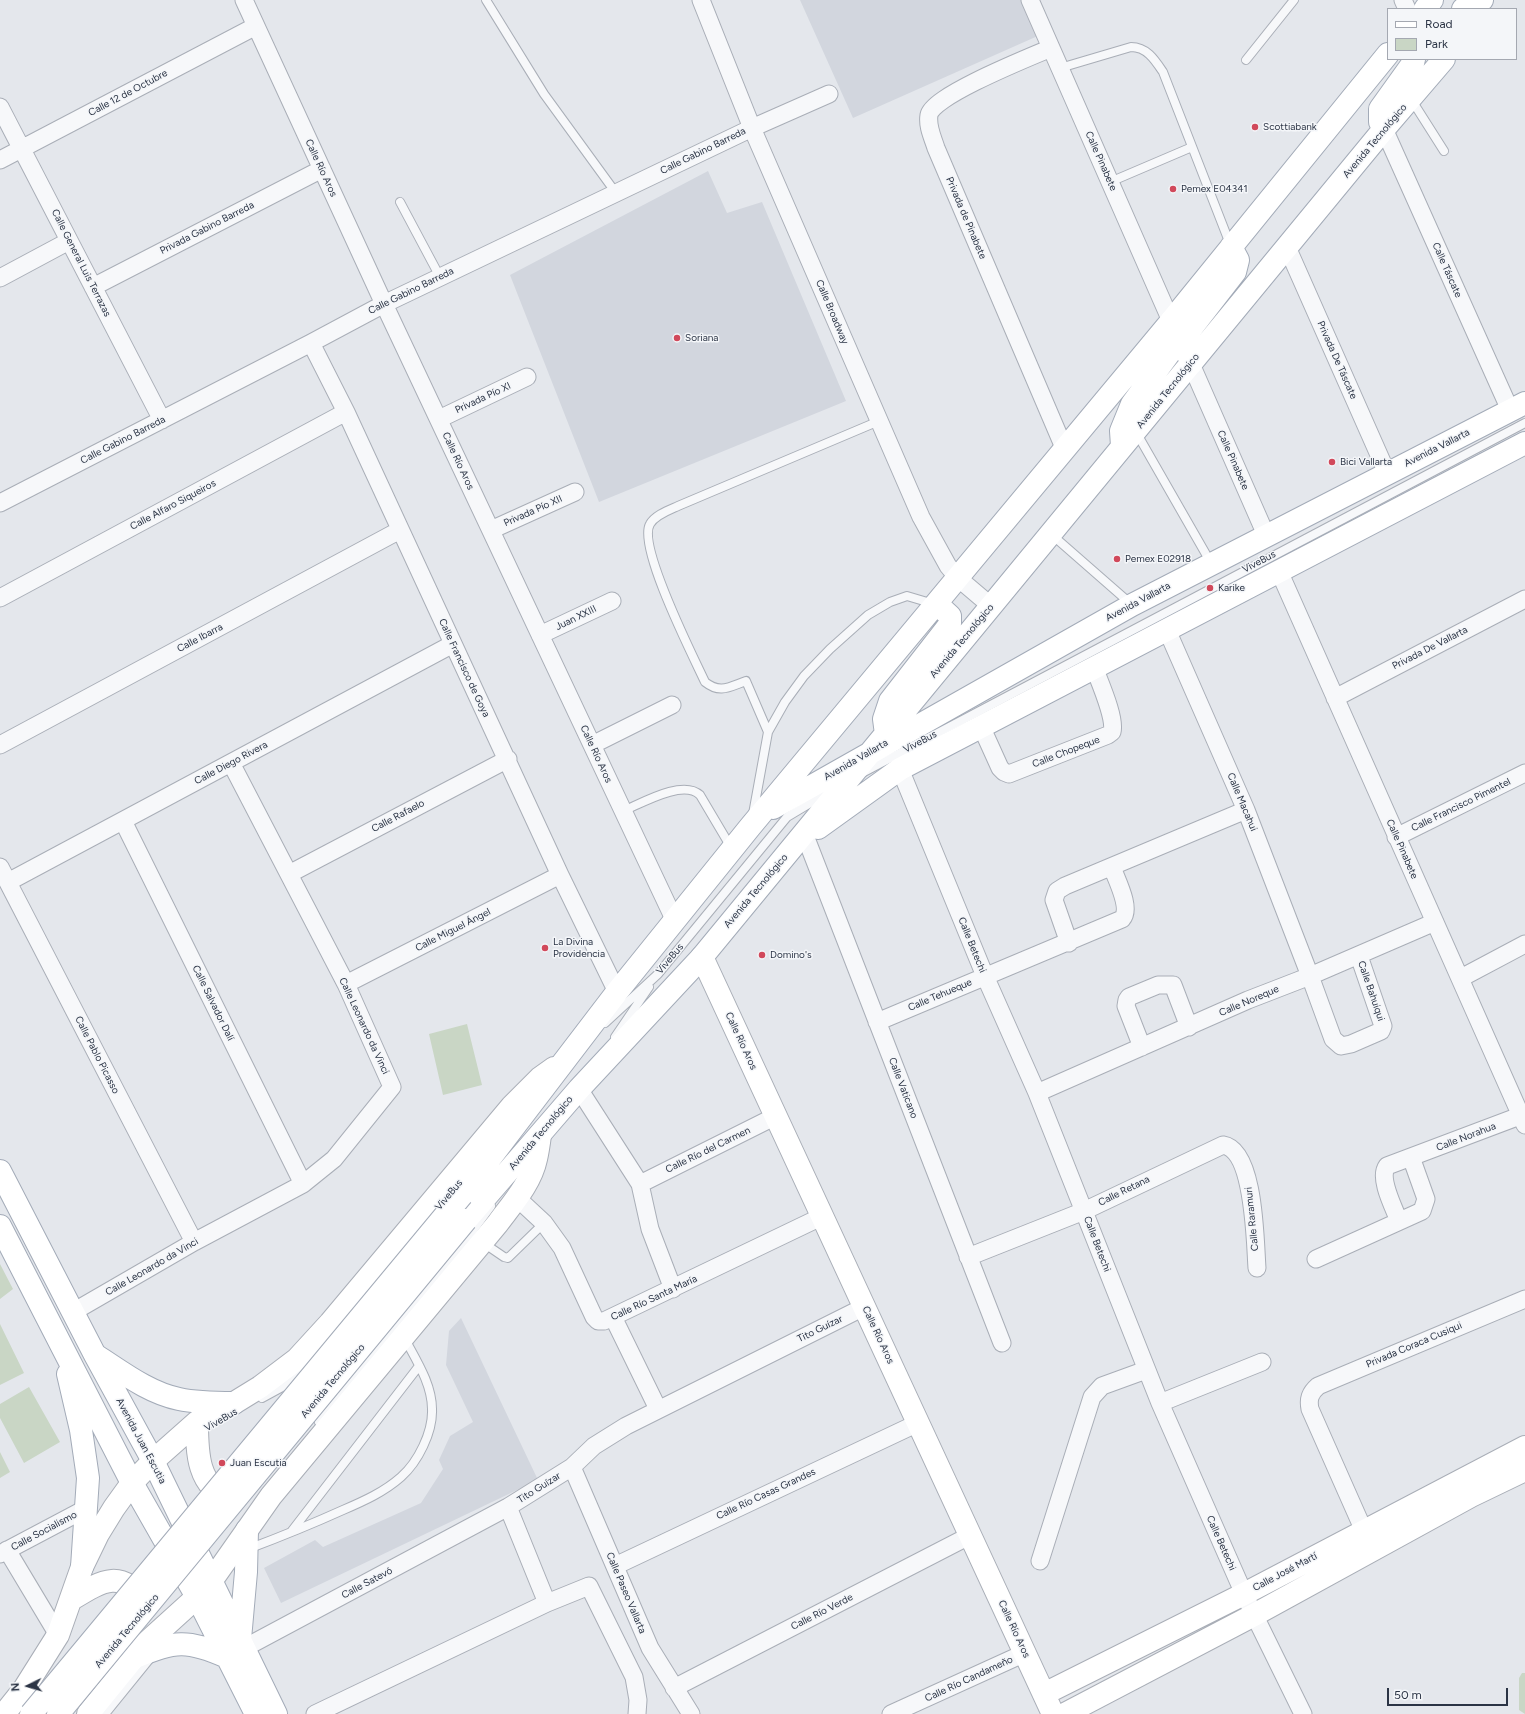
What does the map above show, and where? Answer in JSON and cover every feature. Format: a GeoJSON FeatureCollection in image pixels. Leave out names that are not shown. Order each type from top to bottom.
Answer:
{"type":"FeatureCollection","features":[{"type":"Feature","properties":{"kind":"main road"},"geometry":{"type":"LineString","coordinates":[[1426,8],[1432,0]]}},
{"type":"Feature","properties":{"kind":"main road"},"geometry":{"type":"LineString","coordinates":[[1465,8],[1482,0]]}},
{"type":"Feature","properties":{"kind":"main road"},"geometry":{"type":"LineString","coordinates":[[1489,8],[1495,0]]}},
{"type":"Feature","properties":{"kind":"main road","name":"Avenida Tecnológico"},"geometry":{"type":"LineString","coordinates":[[31,1714],[463,1186],[732,849],[1065,450],[1387,55]]}},
{"type":"Feature","properties":{"kind":"main road"},"geometry":{"type":"LineString","coordinates":[[1384,129],[1380,122],[1380,109],[1414,60]]}},
{"type":"Feature","properties":{"kind":"main road","name":"Avenida Tecnológico"},"geometry":{"type":"LineString","coordinates":[[58,1714],[466,1220],[539,1139],[579,1089],[702,957],[1384,129],[1443,60]]}},
{"type":"Feature","properties":{"kind":"main road"},"geometry":{"type":"LineString","coordinates":[[1190,364],[1186,348],[1190,330],[1235,272],[1238,260],[1231,247]]}},
{"type":"Feature","properties":{"kind":"main road"},"geometry":{"type":"LineString","coordinates":[[1129,439],[1121,431],[1132,404],[1174,347],[1171,321]]}},
{"type":"Feature","properties":{"kind":"main road"},"geometry":{"type":"LineString","coordinates":[[804,833],[826,823],[900,769],[1279,571],[1522,428]]}},
{"type":"Feature","properties":{"kind":"main road","name":"Avenida Vallarta"},"geometry":{"type":"LineString","coordinates":[[755,821],[871,752],[1132,605],[1211,563],[1387,473],[1522,428]]}},
{"type":"Feature","properties":{"kind":"main road"},"geometry":{"type":"LineString","coordinates":[[886,734],[884,719],[890,701],[950,624],[950,616],[937,604]]}},
{"type":"Feature","properties":{"kind":"main road","name":"Calle Río Aros"},"geometry":{"type":"LineString","coordinates":[[702,957],[1053,1714]]}},
{"type":"Feature","properties":{"kind":"main road"},"geometry":{"type":"LineString","coordinates":[[83,1559],[114,1508],[132,1483],[153,1461],[199,1429],[241,1407],[297,1359],[330,1323],[512,1106],[540,1078],[565,1060]]}},
{"type":"Feature","properties":{"kind":"main road"},"geometry":{"type":"LineString","coordinates":[[146,1650],[175,1643],[188,1643],[205,1648],[237,1648],[247,1540],[261,1506],[498,1223],[506,1196],[532,1171],[539,1139]]}},
{"type":"Feature","properties":{"kind":"main road","name":"Avenida Juan Escutia"},"geometry":{"type":"LineString","coordinates":[[0,1171],[95,1355],[153,1461],[212,1580],[237,1648],[256,1714]]}},
{"type":"Feature","properties":{"kind":"main road","name":"Avenida Juan Escutia"},"geometry":{"type":"LineString","coordinates":[[0,1226],[132,1483],[197,1597],[237,1648],[276,1714]]}},
{"type":"Feature","properties":{"kind":"main road"},"geometry":{"type":"LineString","coordinates":[[4,1714],[24,1689],[52,1630],[72,1599],[83,1559],[88,1478],[81,1430],[60,1342]]}},
{"type":"Feature","properties":{"kind":"main road"},"geometry":{"type":"LineString","coordinates":[[95,1355],[157,1392],[177,1399],[241,1407]]}},
{"type":"Feature","properties":{"kind":"main road"},"geometry":{"type":"LineString","coordinates":[[199,1429],[198,1457],[201,1471],[208,1484],[219,1493],[230,1499],[261,1506]]}},
{"type":"Feature","properties":{"kind":"main road","name":"Calle José Martí"},"geometry":{"type":"LineString","coordinates":[[1044,1694],[1244,1594],[1525,1447]]}},
{"type":"Feature","properties":{"kind":"main road"},"geometry":{"type":"LineString","coordinates":[[1065,1714],[1254,1615],[1471,1496],[1525,1470]]}},
{"type":"Feature","properties":{"kind":"main road"},"geometry":{"type":"LineString","coordinates":[[88,1714],[197,1597],[247,1540]]}},
{"type":"Feature","properties":{"kind":"main road"},"geometry":{"type":"LineString","coordinates":[[72,1599],[92,1587],[108,1582],[120,1581],[132,1586],[146,1604],[150,1612],[151,1622],[146,1650]]}},
{"type":"Feature","properties":{"kind":"street","name":"Calle Río Aros"},"geometry":{"type":"LineString","coordinates":[[244,0],[384,304],[675,921]]}},
{"type":"Feature","properties":{"kind":"street","name":"Calle Broadway"},"geometry":{"type":"LineString","coordinates":[[701,0],[752,128],[921,517],[939,552],[958,578],[991,606]]}},
{"type":"Feature","properties":{"kind":"street","name":"Calle Pinabete"},"geometry":{"type":"LineString","coordinates":[[1030,0],[1171,321]]}},
{"type":"Feature","properties":{"kind":"street","name":"Calle 12 de Octubre"},"geometry":{"type":"LineString","coordinates":[[0,160],[256,26]]}},
{"type":"Feature","properties":{"kind":"street","name":"Privada de Pinabete"},"geometry":{"type":"LineString","coordinates":[[1051,48],[963,88],[939,102],[931,110],[928,116],[929,128],[936,148],[1065,450]]}},
{"type":"Feature","properties":{"kind":"street","name":"Calle Gabino Barreda"},"geometry":{"type":"LineString","coordinates":[[0,503],[384,304],[752,128],[829,94]]}},
{"type":"Feature","properties":{"kind":"street","name":"Calle General Luis Terrazas"},"geometry":{"type":"LineString","coordinates":[[0,107],[162,420]]}},
{"type":"Feature","properties":{"kind":"street","name":"Calle Táscate"},"geometry":{"type":"LineString","coordinates":[[1384,129],[1522,428]]}},
{"type":"Feature","properties":{"kind":"street","name":"Privada Gabino Barreda"},"geometry":{"type":"LineString","coordinates":[[93,287],[322,169]]}},
{"type":"Feature","properties":{"kind":"street"},"geometry":{"type":"LineString","coordinates":[[0,278],[69,241]]}},
{"type":"Feature","properties":{"kind":"street","name":"Privada De Táscate"},"geometry":{"type":"LineString","coordinates":[[1287,247],[1387,473]]}},
{"type":"Feature","properties":{"kind":"street","name":"Calle Francisco de Goya"},"geometry":{"type":"LineString","coordinates":[[311,343],[346,412],[508,759],[560,875],[617,992]]}},
{"type":"Feature","properties":{"kind":"street","name":"Calle Pinabete"},"geometry":{"type":"LineString","coordinates":[[1190,364],[1266,535]]}},
{"type":"Feature","properties":{"kind":"street","name":"Privada Pío XI"},"geometry":{"type":"LineString","coordinates":[[439,419],[527,377]]}},
{"type":"Feature","properties":{"kind":"street","name":"Calle Alfaro Siqueiros"},"geometry":{"type":"LineString","coordinates":[[0,598],[346,412]]}},
{"type":"Feature","properties":{"kind":"street","name":"Privada Pío XII"},"geometry":{"type":"LineString","coordinates":[[490,530],[575,492]]}},
{"type":"Feature","properties":{"kind":"street","name":"Calle Ibarra"},"geometry":{"type":"LineString","coordinates":[[0,745],[400,530]]}},
{"type":"Feature","properties":{"kind":"street","name":"Calle Pinabete"},"geometry":{"type":"LineString","coordinates":[[1279,571],[1396,837],[1524,1118]]}},
{"type":"Feature","properties":{"kind":"street","name":"Privada De Vallarta"},"geometry":{"type":"LineString","coordinates":[[1335,698],[1525,599]]}},
{"type":"Feature","properties":{"kind":"street","name":"Juan XXIII"},"geometry":{"type":"LineString","coordinates":[[540,635],[612,601]]}},
{"type":"Feature","properties":{"kind":"street","name":"Calle Macahui"},"geometry":{"type":"LineString","coordinates":[[1167,630],[1246,810],[1310,976]]}},
{"type":"Feature","properties":{"kind":"street","name":"Calle Diego Rivera"},"geometry":{"type":"LineString","coordinates":[[4,875],[123,821],[453,644]]}},
{"type":"Feature","properties":{"kind":"street","name":"Calle Chopeque"},"geometry":{"type":"LineString","coordinates":[[981,726],[1000,768],[1009,774],[1108,736],[1112,732],[1113,723],[1106,698],[1094,667]]}},
{"type":"Feature","properties":{"kind":"street"},"geometry":{"type":"LineString","coordinates":[[592,745],[672,705]]}},
{"type":"Feature","properties":{"kind":"street","name":"Calle Rafaelo"},"geometry":{"type":"LineString","coordinates":[[289,874],[508,759]]}},
{"type":"Feature","properties":{"kind":"street","name":"Calle Leonardo da Vinci"},"geometry":{"type":"LineString","coordinates":[[73,1312],[194,1242],[303,1184],[334,1159],[392,1087],[346,984],[231,763]]}},
{"type":"Feature","properties":{"kind":"street","name":"Calle Betechi"},"geometry":{"type":"LineString","coordinates":[[900,769],[985,976],[1037,1093],[1160,1403],[1244,1594],[1303,1714]]}},
{"type":"Feature","properties":{"kind":"street","name":"Calle Francisco Pimentel"},"geometry":{"type":"LineString","coordinates":[[1396,837],[1525,773]]}},
{"type":"Feature","properties":{"kind":"street"},"geometry":{"type":"LineString","coordinates":[[1069,943],[1056,907],[1055,896],[1065,886],[1246,810]]}},
{"type":"Feature","properties":{"kind":"street","name":"Calle Salvador Dalí"},"geometry":{"type":"LineString","coordinates":[[123,821],[303,1184]]}},
{"type":"Feature","properties":{"kind":"street","name":"Calle Vaticano"},"geometry":{"type":"LineString","coordinates":[[804,833],[1002,1343]]}},
{"type":"Feature","properties":{"kind":"street","name":"Calle Tehueque"},"geometry":{"type":"LineString","coordinates":[[877,1022],[985,976],[1069,943],[1122,919],[1125,916],[1125,904],[1112,867]]}},
{"type":"Feature","properties":{"kind":"street","name":"Calle Pablo Picasso"},"geometry":{"type":"LineString","coordinates":[[4,875],[194,1242]]}},
{"type":"Feature","properties":{"kind":"street","name":"Calle Miguel Ángel"},"geometry":{"type":"LineString","coordinates":[[346,984],[560,875]]}},
{"type":"Feature","properties":{"kind":"street","name":"Calle Noreque"},"geometry":{"type":"LineString","coordinates":[[1037,1093],[1248,1000],[1359,956],[1435,922]]}},
{"type":"Feature","properties":{"kind":"street"},"geometry":{"type":"LineString","coordinates":[[1461,978],[1525,944]]}},
{"type":"Feature","properties":{"kind":"street","name":"Calle Bahuiqui"},"geometry":{"type":"LineString","coordinates":[[1310,976],[1333,1039],[1341,1046],[1351,1044],[1381,1031],[1383,1026],[1383,1020],[1359,956]]}},
{"type":"Feature","properties":{"kind":"street"},"geometry":{"type":"LineString","coordinates":[[1142,1047],[1126,1006],[1126,1000],[1130,997],[1158,986],[1168,984],[1172,985],[1188,1027]]}},
{"type":"Feature","properties":{"kind":"street"},"geometry":{"type":"LineString","coordinates":[[579,1089],[640,1184],[650,1229],[673,1289]]}},
{"type":"Feature","properties":{"kind":"street","name":"Calle Río del Carmen"},"geometry":{"type":"LineString","coordinates":[[640,1184],[776,1116]]}},
{"type":"Feature","properties":{"kind":"street","name":"Calle Norahua"},"geometry":{"type":"LineString","coordinates":[[1399,1221],[1384,1180],[1384,1170],[1387,1166],[1524,1118]]}},
{"type":"Feature","properties":{"kind":"street","name":"Calle Raramuri"},"geometry":{"type":"LineString","coordinates":[[1211,1150],[1223,1145],[1230,1147],[1238,1155],[1242,1162],[1248,1183],[1257,1268]]}},
{"type":"Feature","properties":{"kind":"street","name":"Calle Retana"},"geometry":{"type":"LineString","coordinates":[[968,1257],[1084,1210],[1211,1150]]}},
{"type":"Feature","properties":{"kind":"street"},"geometry":{"type":"LineString","coordinates":[[1316,1259],[1422,1211],[1426,1203],[1411,1157]]}},
{"type":"Feature","properties":{"kind":"street","name":"Calle Río Santa María"},"geometry":{"type":"LineString","coordinates":[[506,1196],[544,1223],[568,1260],[594,1317],[601,1322],[673,1289],[823,1216]]}},
{"type":"Feature","properties":{"kind":"street","name":"Privada Coraca Cusiqui"},"geometry":{"type":"LineString","coordinates":[[1364,1531],[1310,1410],[1309,1399],[1312,1392],[1318,1386],[1525,1299]]}},
{"type":"Feature","properties":{"kind":"street","name":"Tito Guízar"},"geometry":{"type":"LineString","coordinates":[[547,1603],[508,1507],[572,1467],[594,1446],[658,1410],[864,1307]]}},
{"type":"Feature","properties":{"kind":"street"},"geometry":{"type":"LineString","coordinates":[[614,1317],[658,1410]]}},
{"type":"Feature","properties":{"kind":"street"},"geometry":{"type":"LineString","coordinates":[[1160,1403],[1262,1362]]}},
{"type":"Feature","properties":{"kind":"street"},"geometry":{"type":"LineString","coordinates":[[1040,1561],[1092,1397],[1102,1386],[1146,1370]]}},
{"type":"Feature","properties":{"kind":"street","name":"Calle Río Casas Grandes"},"geometry":{"type":"LineString","coordinates":[[614,1566],[918,1423]]}},
{"type":"Feature","properties":{"kind":"street","name":"Calle Paseo Vallarta"},"geometry":{"type":"LineString","coordinates":[[572,1467],[650,1648],[690,1714]]}},
{"type":"Feature","properties":{"kind":"street","name":"Calle Satevó"},"geometry":{"type":"LineString","coordinates":[[237,1648],[508,1507]]}},
{"type":"Feature","properties":{"kind":"street","name":"Calle Socialismo"},"geometry":{"type":"LineString","coordinates":[[4,1552],[87,1508]]}},
{"type":"Feature","properties":{"kind":"street","name":"Calle Río Verde"},"geometry":{"type":"LineString","coordinates":[[674,1688],[971,1535]]}},
{"type":"Feature","properties":{"kind":"street"},"geometry":{"type":"LineString","coordinates":[[4,1552],[52,1630]]}},
{"type":"Feature","properties":{"kind":"street"},"geometry":{"type":"LineString","coordinates":[[315,1714],[547,1603],[589,1586],[634,1676],[638,1700],[637,1714]]}},
{"type":"Feature","properties":{"kind":"street","name":"Calle Río Candameño"},"geometry":{"type":"LineString","coordinates":[[891,1714],[1025,1653]]}},
{"type":"Feature","properties":{"kind":"lane"},"geometry":{"type":"LineString","coordinates":[[486,0],[544,94],[616,193]]}},
{"type":"Feature","properties":{"kind":"lane"},"geometry":{"type":"LineString","coordinates":[[1246,60],[1294,0]]}},
{"type":"Feature","properties":{"kind":"lane"},"geometry":{"type":"LineString","coordinates":[[1060,68],[1120,49],[1139,47],[1149,54],[1163,72],[1231,247]]}},
{"type":"Feature","properties":{"kind":"lane"},"geometry":{"type":"LineString","coordinates":[[1410,99],[1444,151]]}},
{"type":"Feature","properties":{"kind":"lane"},"geometry":{"type":"LineString","coordinates":[[1110,182],[1192,147]]}},
{"type":"Feature","properties":{"kind":"lane"},"geometry":{"type":"LineString","coordinates":[[400,202],[440,277]]}},
{"type":"Feature","properties":{"kind":"lane"},"geometry":{"type":"LineString","coordinates":[[768,732],[746,681],[726,688],[716,689],[705,682],[662,585],[654,563],[648,542],[650,524],[655,518],[671,509],[879,422]]}},
{"type":"Feature","properties":{"kind":"lane","name":"ViveBus"},"geometry":{"type":"LineString","coordinates":[[565,1060],[658,974],[787,817],[847,780],[1522,428]]}},
{"type":"Feature","properties":{"kind":"lane"},"geometry":{"type":"LineString","coordinates":[[1129,439],[1211,563]]}},
{"type":"Feature","properties":{"kind":"lane"},"geometry":{"type":"LineString","coordinates":[[1050,534],[1132,605]]}},
{"type":"Feature","properties":{"kind":"lane"},"geometry":{"type":"LineString","coordinates":[[755,821],[768,732],[804,676],[830,649],[868,615],[890,602],[907,596],[937,604]]}},
{"type":"Feature","properties":{"kind":"lane"},"geometry":{"type":"LineString","coordinates":[[624,811],[676,790],[694,790],[700,795],[732,849]]}},
{"type":"Feature","properties":{"kind":"lane"},"geometry":{"type":"LineString","coordinates":[[579,1089],[658,974]]}},
{"type":"Feature","properties":{"kind":"lane"},"geometry":{"type":"LineString","coordinates":[[312,1430],[506,1196]]}},
{"type":"Feature","properties":{"kind":"lane"},"geometry":{"type":"LineString","coordinates":[[482,1241],[504,1257],[508,1258],[544,1223]]}},
{"type":"Feature","properties":{"kind":"lane"},"geometry":{"type":"LineString","coordinates":[[241,1407],[284,1386],[390,1265]]}},
{"type":"Feature","properties":{"kind":"lane"},"geometry":{"type":"LineString","coordinates":[[247,1540],[291,1533],[366,1500],[385,1489],[402,1476],[412,1463],[426,1439],[431,1422],[432,1409],[429,1391],[419,1366],[403,1336]]}},
{"type":"Feature","properties":{"kind":"lane"},"geometry":{"type":"LineString","coordinates":[[291,1533],[419,1366]]}},
{"type":"Feature","properties":{"kind":"lane"},"geometry":{"type":"LineString","coordinates":[[212,1580],[261,1506],[283,1467]]}},
{"type":"Feature","properties":{"kind":"lane"},"geometry":{"type":"LineString","coordinates":[[52,1630],[83,1559]]}},
{"type":"Feature","properties":{"kind":"lane"},"geometry":{"type":"LineString","coordinates":[[105,1714],[146,1650]]}},
{"type":"Feature","properties":{"kind":"lane"},"geometry":{"type":"LineString","coordinates":[[0,1706],[14,1688]]}},
{"type":"Feature","properties":{"kind":"shaded area"},"geometry":{"type":"Polygon","coordinates":[[[800,0],[1025,0],[1040,35],[853,118],[800,0]]]}},
{"type":"Feature","properties":{"kind":"shaded area","name":"Soriana"},"geometry":{"type":"Polygon","coordinates":[[[708,171],[727,213],[762,202],[846,401],[599,502],[510,275],[708,171]]]}},
{"type":"Feature","properties":{"kind":"shaded area"},"geometry":{"type":"Polygon","coordinates":[[[461,1318],[538,1480],[281,1603],[264,1568],[315,1540],[323,1547],[421,1503],[443,1469],[439,1460],[450,1436],[473,1422],[446,1365],[449,1331],[461,1318]]]}},
{"type":"Feature","properties":{"kind":"green space"},"geometry":{"type":"Polygon","coordinates":[[[467,1024],[482,1085],[443,1095],[429,1034],[467,1024]]]}},
{"type":"Feature","properties":{"kind":"green space"},"geometry":{"type":"Polygon","coordinates":[[[0,1264],[13,1289],[0,1299],[0,1264]]]}},
{"type":"Feature","properties":{"kind":"green space"},"geometry":{"type":"Polygon","coordinates":[[[0,1324],[24,1373],[0,1385],[0,1324]]]}},
{"type":"Feature","properties":{"kind":"green space"},"geometry":{"type":"Polygon","coordinates":[[[29,1387],[60,1442],[24,1463],[0,1418],[0,1404],[29,1387]]]}},
{"type":"Feature","properties":{"kind":"green space"},"geometry":{"type":"Polygon","coordinates":[[[0,1452],[10,1472],[0,1478],[0,1452]]]}},
{"type":"Feature","properties":{"kind":"green space"},"geometry":{"type":"Polygon","coordinates":[[[1522,1673],[1525,1673],[1525,1714],[1519,1710],[1519,1678],[1522,1673]]]}},
{"type":"Feature","properties":{"kind":"place","name":"Scottiabank"},"geometry":{"type":"Point","coordinates":[1255,127]}},
{"type":"Feature","properties":{"kind":"place","name":"Pemex E04341"},"geometry":{"type":"Point","coordinates":[1173,189]}},
{"type":"Feature","properties":{"kind":"place","name":"Soriana"},"geometry":{"type":"Point","coordinates":[677,338]}},
{"type":"Feature","properties":{"kind":"place","name":"Bici Vallarta"},"geometry":{"type":"Point","coordinates":[1332,462]}},
{"type":"Feature","properties":{"kind":"place","name":"Pemex E02918"},"geometry":{"type":"Point","coordinates":[1117,559]}},
{"type":"Feature","properties":{"kind":"place","name":"Karike"},"geometry":{"type":"Point","coordinates":[1210,588]}},
{"type":"Feature","properties":{"kind":"place","name":"La Divina Providencia"},"geometry":{"type":"Point","coordinates":[545,948]}},
{"type":"Feature","properties":{"kind":"place","name":"Domino's"},"geometry":{"type":"Point","coordinates":[762,955]}},
{"type":"Feature","properties":{"kind":"place","name":"Juan Escutia"},"geometry":{"type":"Point","coordinates":[222,1463]}}]}
